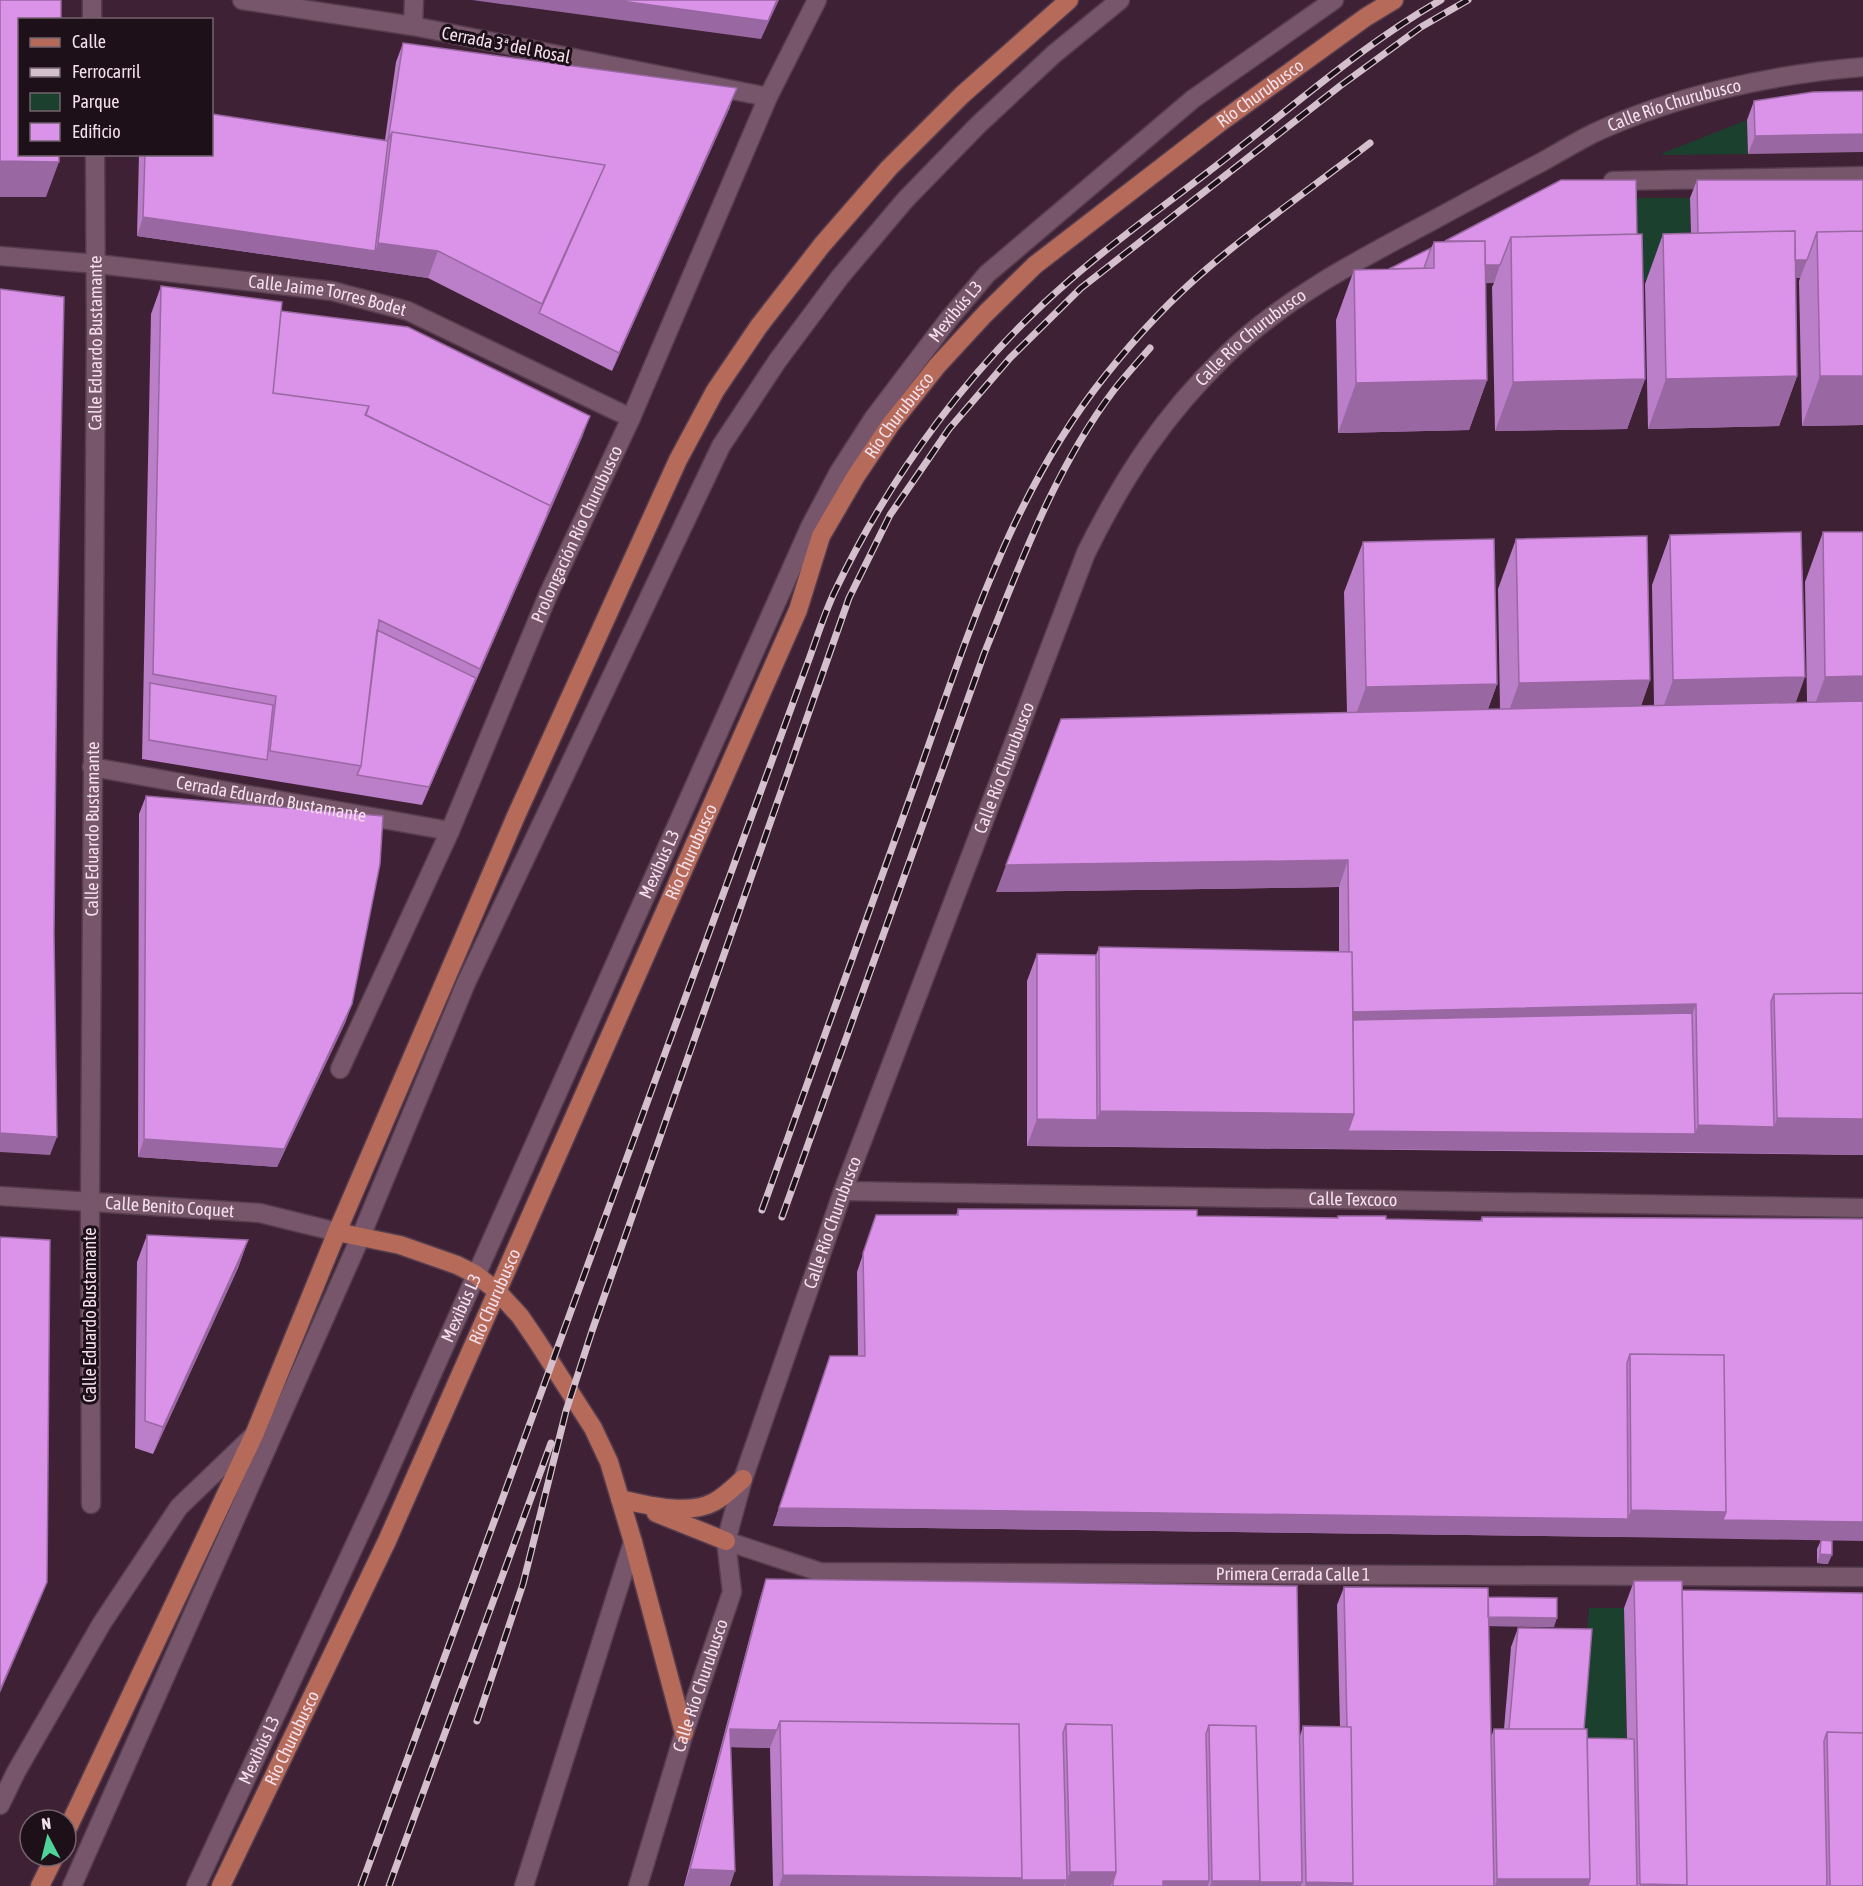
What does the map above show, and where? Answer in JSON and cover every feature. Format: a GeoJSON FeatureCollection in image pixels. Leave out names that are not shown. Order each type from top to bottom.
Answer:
{"type":"FeatureCollection","features":[{"type":"Feature","properties":{"kind":"main road"},"geometry":{"type":"LineString","coordinates":[[77,1808],[254,1435],[337,1232],[520,806],[678,459],[715,391],[759,326],[822,245],[890,168],[962,95],[1069,0]]}},
{"type":"Feature","properties":{"kind":"main road","name":"Río Churubusco"},"geometry":{"type":"LineString","coordinates":[[221,1886],[387,1541],[798,610],[821,536],[856,476],[891,424],[937,366],[1035,265],[1218,124],[1366,17],[1394,0]]}},
{"type":"Feature","properties":{"kind":"main road"},"geometry":{"type":"LineString","coordinates":[[337,1232],[400,1245],[457,1265],[475,1274],[497,1292],[520,1316],[582,1409],[609,1462],[684,1733]]}},
{"type":"Feature","properties":{"kind":"main road"},"geometry":{"type":"LineString","coordinates":[[620,1499],[658,1508],[691,1508],[712,1504],[743,1479]]}},
{"type":"Feature","properties":{"kind":"main road"},"geometry":{"type":"LineString","coordinates":[[620,1499],[726,1541]]}},
{"type":"Feature","properties":{"kind":"main road"},"geometry":{"type":"LineString","coordinates":[[40,1886],[49,1868]]}},
{"type":"Feature","properties":{"kind":"street"},"geometry":{"type":"LineString","coordinates":[[92,0],[92,18]]}},
{"type":"Feature","properties":{"kind":"street","name":"Cerrada 3ª del Rosal"},"geometry":{"type":"LineString","coordinates":[[242,0],[413,26],[768,97]]}},
{"type":"Feature","properties":{"kind":"street"},"geometry":{"type":"LineString","coordinates":[[413,26],[414,0]]}},
{"type":"Feature","properties":{"kind":"street","name":"Prolongación Río Churubusco"},"geometry":{"type":"LineString","coordinates":[[340,1069],[450,831],[548,595],[631,418],[768,97],[817,0]]}},
{"type":"Feature","properties":{"kind":"street"},"geometry":{"type":"LineString","coordinates":[[72,1886],[361,1236],[466,983],[720,446],[840,277],[906,199],[978,124],[1054,54],[1120,0]]}},
{"type":"Feature","properties":{"kind":"street","name":"Mexibús L3"},"geometry":{"type":"LineString","coordinates":[[196,1886],[378,1495],[810,527],[839,472],[873,419],[941,328],[987,274],[1193,99],[1334,0]]}},
{"type":"Feature","properties":{"kind":"street","name":"Calle Río Churubusco"},"geometry":{"type":"LineString","coordinates":[[638,1886],[684,1733],[732,1592],[726,1541],[743,1479],[843,1191],[1086,553],[1133,467],[1161,426],[1193,388],[1236,346],[1266,320],[1307,291],[1350,265],[1595,133],[1659,108],[1725,89],[1789,76],[1863,67]]}},
{"type":"Feature","properties":{"kind":"street","name":"Calle Eduardo Bustamante"},"geometry":{"type":"LineString","coordinates":[[91,1504],[92,767],[97,264],[95,156]]}},
{"type":"Feature","properties":{"kind":"street"},"geometry":{"type":"LineString","coordinates":[[1611,181],[1863,176]]}},
{"type":"Feature","properties":{"kind":"street","name":"Calle Jaime Torres Bodet"},"geometry":{"type":"LineString","coordinates":[[0,255],[332,291],[408,311],[631,418]]}},
{"type":"Feature","properties":{"kind":"street","name":"Cerrada Eduardo Bustamante"},"geometry":{"type":"LineString","coordinates":[[92,767],[450,831]]}},
{"type":"Feature","properties":{"kind":"street","name":"Calle Texcoco"},"geometry":{"type":"LineString","coordinates":[[843,1191],[1863,1208]]}},
{"type":"Feature","properties":{"kind":"street","name":"Calle Benito Coquet"},"geometry":{"type":"LineString","coordinates":[[0,1196],[260,1213],[337,1232]]}},
{"type":"Feature","properties":{"kind":"street"},"geometry":{"type":"LineString","coordinates":[[0,1805],[16,1772],[102,1623],[179,1507],[254,1435]]}},
{"type":"Feature","properties":{"kind":"street","name":"Primera Cerrada Calle 1"},"geometry":{"type":"LineString","coordinates":[[726,1541],[820,1572],[1863,1577]]}},
{"type":"Feature","properties":{"kind":"street"},"geometry":{"type":"LineString","coordinates":[[524,1886],[633,1542]]}},
{"type":"Feature","properties":{"kind":"green space"},"geometry":{"type":"Polygon","coordinates":[[[1747,120],[1748,154],[1663,155],[1663,153],[1747,120]]]}},
{"type":"Feature","properties":{"kind":"green space"},"geometry":{"type":"Polygon","coordinates":[[[1629,198],[1690,198],[1691,279],[1631,281],[1629,198]]]}},
{"type":"Feature","properties":{"kind":"green space"},"geometry":{"type":"Polygon","coordinates":[[[1589,1608],[1624,1608],[1627,1758],[1577,1756],[1589,1608]]]}},
{"type":"Feature","properties":{"kind":"building"},"geometry":{"type":"Polygon","coordinates":[[[0,0],[61,0],[61,18],[18,18],[18,156],[59,156],[59,162],[0,161],[0,0]]]}},
{"type":"Feature","properties":{"kind":"building"},"geometry":{"type":"Polygon","coordinates":[[[614,0],[777,0],[768,21],[614,0]]]}},
{"type":"Feature","properties":{"kind":"building"},"geometry":{"type":"Polygon","coordinates":[[[403,43],[737,88],[619,353],[539,313],[605,165],[392,132],[388,141],[403,43]]]}},
{"type":"Feature","properties":{"kind":"building"},"geometry":{"type":"Polygon","coordinates":[[[1863,91],[1863,134],[1755,136],[1754,101],[1813,92],[1863,91]]]}},
{"type":"Feature","properties":{"kind":"building"},"geometry":{"type":"Polygon","coordinates":[[[213,114],[388,141],[375,251],[143,217],[145,156],[213,156],[213,114]]]}},
{"type":"Feature","properties":{"kind":"building"},"geometry":{"type":"Polygon","coordinates":[[[392,132],[605,165],[542,304],[438,251],[378,243],[392,132]]]}},
{"type":"Feature","properties":{"kind":"building"},"geometry":{"type":"Polygon","coordinates":[[[1561,180],[1636,180],[1637,234],[1511,237],[1500,265],[1485,265],[1485,241],[1445,241],[1561,180]]]}},
{"type":"Feature","properties":{"kind":"building"},"geometry":{"type":"Polygon","coordinates":[[[1697,180],[1863,180],[1863,231],[1817,232],[1807,260],[1795,260],[1795,231],[1698,233],[1697,180]]]}},
{"type":"Feature","properties":{"kind":"building"},"geometry":{"type":"Polygon","coordinates":[[[1795,231],[1797,376],[1666,379],[1663,234],[1795,231]]]}},
{"type":"Feature","properties":{"kind":"building"},"geometry":{"type":"Polygon","coordinates":[[[1863,231],[1863,376],[1820,376],[1817,232],[1863,231]]]}},
{"type":"Feature","properties":{"kind":"building"},"geometry":{"type":"Polygon","coordinates":[[[1642,234],[1645,379],[1513,382],[1511,237],[1642,234]]]}},
{"type":"Feature","properties":{"kind":"building"},"geometry":{"type":"Polygon","coordinates":[[[1485,241],[1487,380],[1356,383],[1354,270],[1434,268],[1434,242],[1485,241]]]}},
{"type":"Feature","properties":{"kind":"building"},"geometry":{"type":"Polygon","coordinates":[[[1431,248],[1424,268],[1389,269],[1431,248]]]}},
{"type":"Feature","properties":{"kind":"building"},"geometry":{"type":"Polygon","coordinates":[[[161,286],[282,302],[273,393],[369,406],[365,415],[551,506],[480,669],[379,620],[361,766],[270,751],[276,696],[153,674],[161,286]]]}},
{"type":"Feature","properties":{"kind":"building"},"geometry":{"type":"Polygon","coordinates":[[[0,289],[64,297],[54,933],[57,1137],[0,1133],[0,289]]]}},
{"type":"Feature","properties":{"kind":"building"},"geometry":{"type":"Polygon","coordinates":[[[281,311],[408,327],[590,416],[551,506],[366,415],[369,406],[273,393],[281,311]]]}},
{"type":"Feature","properties":{"kind":"building"},"geometry":{"type":"Polygon","coordinates":[[[1801,532],[1805,677],[1673,680],[1670,535],[1801,532]]]}},
{"type":"Feature","properties":{"kind":"building"},"geometry":{"type":"Polygon","coordinates":[[[1823,532],[1863,532],[1863,676],[1825,677],[1823,532]]]}},
{"type":"Feature","properties":{"kind":"building"},"geometry":{"type":"Polygon","coordinates":[[[1647,536],[1650,680],[1519,683],[1516,539],[1647,536]]]}},
{"type":"Feature","properties":{"kind":"building"},"geometry":{"type":"Polygon","coordinates":[[[1494,539],[1497,684],[1366,687],[1363,542],[1494,539]]]}},
{"type":"Feature","properties":{"kind":"building"},"geometry":{"type":"Polygon","coordinates":[[[377,630],[476,678],[429,787],[357,775],[361,766],[377,630]]]}},
{"type":"Feature","properties":{"kind":"building"},"geometry":{"type":"Polygon","coordinates":[[[150,683],[273,705],[267,760],[149,740],[150,683]]]}},
{"type":"Feature","properties":{"kind":"building"},"geometry":{"type":"Polygon","coordinates":[[[1863,701],[1863,993],[1774,994],[1771,1002],[1774,1127],[1698,1125],[1696,1004],[1353,1012],[1352,952],[1349,952],[1348,860],[1006,865],[1061,719],[1863,701]]]}},
{"type":"Feature","properties":{"kind":"building"},"geometry":{"type":"Polygon","coordinates":[[[146,796],[383,816],[380,864],[352,1004],[284,1149],[144,1139],[146,796]]]}},
{"type":"Feature","properties":{"kind":"building"},"geometry":{"type":"Polygon","coordinates":[[[1099,947],[1352,952],[1354,1114],[1100,1111],[1099,947]]]}},
{"type":"Feature","properties":{"kind":"building"},"geometry":{"type":"Polygon","coordinates":[[[1037,954],[1096,955],[1097,1120],[1037,1119],[1037,954]]]}},
{"type":"Feature","properties":{"kind":"building"},"geometry":{"type":"Polygon","coordinates":[[[1863,993],[1863,1119],[1777,1118],[1774,994],[1863,993]]]}},
{"type":"Feature","properties":{"kind":"building"},"geometry":{"type":"Polygon","coordinates":[[[1692,1013],[1695,1134],[1348,1131],[1354,1114],[1353,1020],[1692,1013]]]}},
{"type":"Feature","properties":{"kind":"building"},"geometry":{"type":"Polygon","coordinates":[[[958,1209],[1197,1210],[1197,1216],[1338,1218],[1338,1216],[1386,1216],[1386,1219],[1482,1221],[1482,1217],[1863,1219],[1863,1522],[1723,1520],[1726,1512],[1724,1355],[1630,1354],[1627,1363],[1628,1519],[779,1508],[830,1356],[865,1356],[863,1253],[876,1215],[958,1215],[958,1209]]]}},
{"type":"Feature","properties":{"kind":"building"},"geometry":{"type":"Polygon","coordinates":[[[147,1235],[248,1240],[163,1427],[145,1421],[147,1235]]]}},
{"type":"Feature","properties":{"kind":"building"},"geometry":{"type":"Polygon","coordinates":[[[0,1237],[50,1240],[47,1582],[0,1690],[0,1237]]]}},
{"type":"Feature","properties":{"kind":"building"},"geometry":{"type":"Polygon","coordinates":[[[1630,1354],[1724,1355],[1726,1512],[1631,1510],[1630,1354]]]}},
{"type":"Feature","properties":{"kind":"building"},"geometry":{"type":"Polygon","coordinates":[[[1821,1540],[1832,1541],[1832,1555],[1820,1554],[1821,1540]]]}},
{"type":"Feature","properties":{"kind":"building"},"geometry":{"type":"Polygon","coordinates":[[[766,1579],[1297,1586],[1302,1882],[1260,1882],[1256,1726],[1209,1725],[1206,1734],[1209,1881],[1163,1881],[1163,1886],[1113,1886],[1116,1872],[1112,1725],[1066,1724],[1063,1733],[1067,1880],[1021,1880],[1019,1724],[780,1721],[777,1730],[730,1729],[735,1871],[690,1869],[766,1579]]]}},
{"type":"Feature","properties":{"kind":"building"},"geometry":{"type":"Polygon","coordinates":[[[1634,1581],[1682,1581],[1687,1885],[1640,1884],[1634,1581]]]}},
{"type":"Feature","properties":{"kind":"building"},"geometry":{"type":"Polygon","coordinates":[[[1344,1587],[1488,1588],[1494,1886],[1352,1886],[1351,1727],[1347,1727],[1344,1587]]]}},
{"type":"Feature","properties":{"kind":"building"},"geometry":{"type":"Polygon","coordinates":[[[1682,1590],[1863,1593],[1863,1733],[1827,1732],[1824,1741],[1827,1886],[1687,1886],[1682,1590]]]}},
{"type":"Feature","properties":{"kind":"building"},"geometry":{"type":"Polygon","coordinates":[[[1488,1597],[1557,1598],[1557,1618],[1488,1617],[1488,1597]]]}},
{"type":"Feature","properties":{"kind":"building"},"geometry":{"type":"Polygon","coordinates":[[[1518,1628],[1592,1629],[1584,1729],[1509,1729],[1518,1628]]]}},
{"type":"Feature","properties":{"kind":"building"},"geometry":{"type":"Polygon","coordinates":[[[780,1721],[1019,1724],[1022,1878],[783,1875],[780,1721]]]}},
{"type":"Feature","properties":{"kind":"building"},"geometry":{"type":"Polygon","coordinates":[[[1066,1724],[1112,1725],[1116,1872],[1070,1872],[1066,1724]]]}},
{"type":"Feature","properties":{"kind":"building"},"geometry":{"type":"Polygon","coordinates":[[[1209,1725],[1256,1726],[1260,1881],[1212,1881],[1209,1725]]]}},
{"type":"Feature","properties":{"kind":"building"},"geometry":{"type":"Polygon","coordinates":[[[1303,1726],[1351,1727],[1353,1883],[1306,1882],[1303,1726]]]}},
{"type":"Feature","properties":{"kind":"building"},"geometry":{"type":"Polygon","coordinates":[[[1494,1729],[1587,1729],[1590,1879],[1497,1879],[1494,1729]]]}},
{"type":"Feature","properties":{"kind":"building"},"geometry":{"type":"Polygon","coordinates":[[[1827,1732],[1863,1733],[1863,1886],[1830,1886],[1827,1732]]]}},
{"type":"Feature","properties":{"kind":"building"},"geometry":{"type":"Polygon","coordinates":[[[1587,1738],[1634,1739],[1637,1886],[1588,1886],[1590,1879],[1587,1738]]]}},
{"type":"Feature","properties":{"kind":"railway"},"geometry":{"type":"LineString","coordinates":[[361,1886],[823,620],[857,547],[908,463],[937,423],[1000,347],[1035,312],[1111,246],[1335,72],[1387,34],[1441,0]]}},
{"type":"Feature","properties":{"kind":"railway"},"geometry":{"type":"LineString","coordinates":[[477,1721],[523,1584],[566,1411],[592,1331],[849,598],[890,515],[949,429],[1010,358],[1081,288],[1340,86],[1421,27],[1468,0]]}},
{"type":"Feature","properties":{"kind":"railway"},"geometry":{"type":"LineString","coordinates":[[762,1210],[953,675],[994,571],[1042,470],[1072,422],[1105,376],[1168,305],[1229,251],[1370,143]]}},
{"type":"Feature","properties":{"kind":"railway"},"geometry":{"type":"LineString","coordinates":[[782,1217],[984,654],[1025,551],[1056,484],[1093,420],[1114,390],[1150,348]]}},
{"type":"Feature","properties":{"kind":"railway"},"geometry":{"type":"LineString","coordinates":[[389,1886],[551,1443]]}}]}
